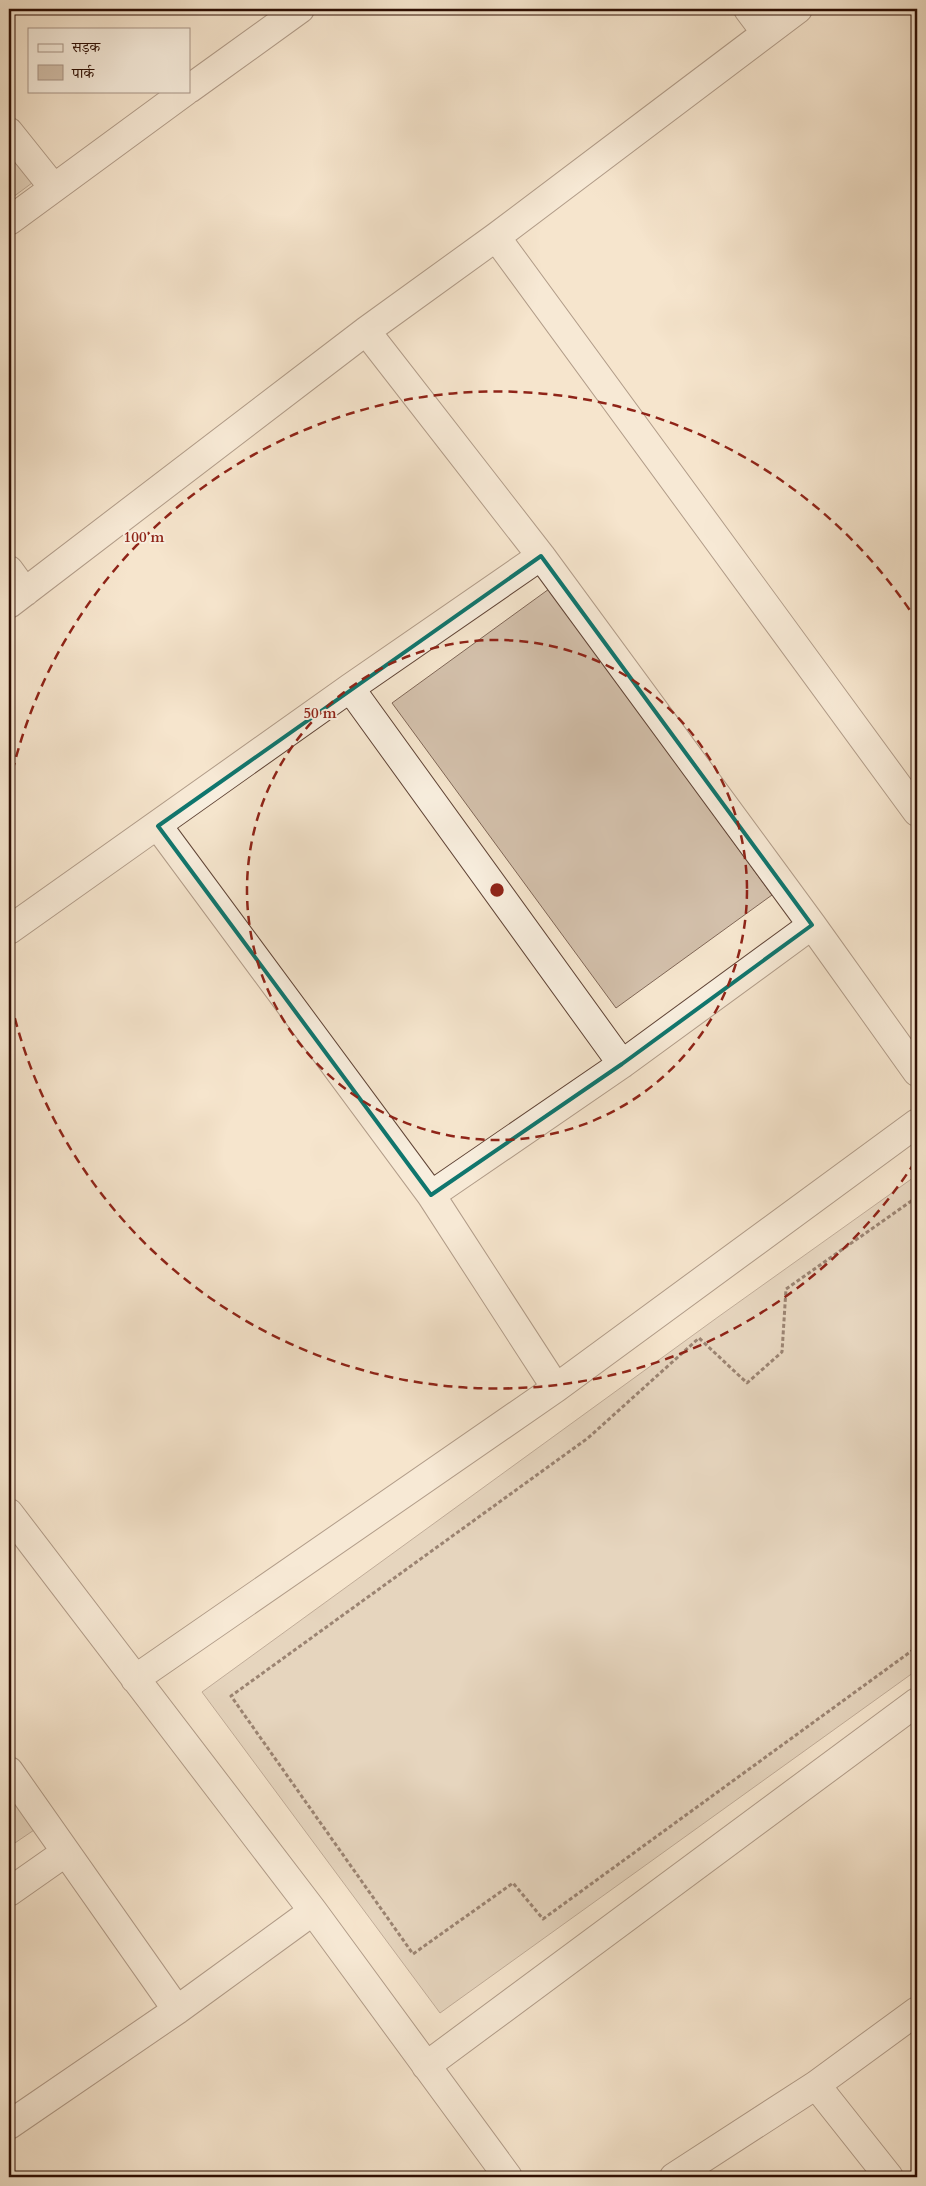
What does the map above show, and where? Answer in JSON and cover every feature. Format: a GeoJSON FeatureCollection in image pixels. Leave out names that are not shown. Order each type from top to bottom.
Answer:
{"type":"FeatureCollection","features":[{"type":"Feature","properties":{"kind":"street"},"geometry":{"type":"LineString","coordinates":[[190,88],[300,9]]}},
{"type":"Feature","properties":{"kind":"street"},"geometry":{"type":"LineString","coordinates":[[748,9],[766,33]]}},
{"type":"Feature","properties":{"kind":"street"},"geometry":{"type":"LineString","coordinates":[[9,570],[17,598],[366,331],[496,236],[798,9]]}},
{"type":"Feature","properties":{"kind":"street"},"geometry":{"type":"LineString","coordinates":[[9,220],[184,92]]}},
{"type":"Feature","properties":{"kind":"street"},"geometry":{"type":"LineString","coordinates":[[9,132],[53,187]]}},
{"type":"Feature","properties":{"kind":"street"},"geometry":{"type":"LineString","coordinates":[[496,236],[917,812]]}},
{"type":"Feature","properties":{"kind":"street"},"geometry":{"type":"LineString","coordinates":[[366,331],[541,556],[812,924],[917,1072]]}},
{"type":"Feature","properties":{"kind":"street"},"geometry":{"type":"LineString","coordinates":[[9,930],[350,688],[541,556]]}},
{"type":"Feature","properties":{"kind":"street"},"geometry":{"type":"LineString","coordinates":[[350,688],[622,1064]]}},
{"type":"Feature","properties":{"kind":"street"},"geometry":{"type":"LineString","coordinates":[[158,826],[431,1195],[556,1388]]}},
{"type":"Feature","properties":{"kind":"street"},"geometry":{"type":"LineString","coordinates":[[431,1195],[622,1064],[812,924]]}},
{"type":"Feature","properties":{"kind":"street"},"geometry":{"type":"LineString","coordinates":[[135,1679],[556,1388],[917,1123]]}},
{"type":"Feature","properties":{"kind":"street"},"geometry":{"type":"LineString","coordinates":[[9,1513],[313,1911],[508,2177]]}},
{"type":"Feature","properties":{"kind":"street"},"geometry":{"type":"LineString","coordinates":[[426,2066],[913,1714]]}},
{"type":"Feature","properties":{"kind":"street"},"geometry":{"type":"LineString","coordinates":[[9,1771],[177,2010]]}},
{"type":"Feature","properties":{"kind":"street"},"geometry":{"type":"LineString","coordinates":[[9,1892],[66,1852]]}},
{"type":"Feature","properties":{"kind":"street"},"geometry":{"type":"LineString","coordinates":[[9,2125],[177,2010],[313,1911]]}},
{"type":"Feature","properties":{"kind":"street"},"geometry":{"type":"LineString","coordinates":[[674,2177],[816,2084],[917,2011]]}},
{"type":"Feature","properties":{"kind":"street"},"geometry":{"type":"LineString","coordinates":[[816,2084],[889,2177]]}},
{"type":"Feature","properties":{"kind":"path"},"geometry":{"type":"LineString","coordinates":[[917,1197],[786,1289],[782,1352],[747,1383],[700,1338],[588,1438],[231,1696],[413,1954],[513,1882],[543,1919],[917,1647]]}},
{"type":"Feature","properties":{"kind":"highlighted area"},"geometry":{"type":"Polygon","coordinates":[[[541,556],[812,925],[622,1064],[431,1195],[158,826],[541,556]]]}},
{"type":"Feature","properties":{"kind":"green space"},"geometry":{"type":"Polygon","coordinates":[[[9,153],[32,183],[9,200],[9,153]]]}},
{"type":"Feature","properties":{"kind":"green space"},"geometry":{"type":"Polygon","coordinates":[[[549,589],[772,895],[616,1008],[392,703],[549,589]]]}},
{"type":"Feature","properties":{"kind":"green space"},"geometry":{"type":"Polygon","coordinates":[[[917,1175],[917,1670],[440,2013],[202,1692],[718,1317],[917,1175]]]}},
{"type":"Feature","properties":{"kind":"green space"},"geometry":{"type":"Polygon","coordinates":[[[9,1788],[37,1828],[9,1847],[9,1788]]]}}]}
